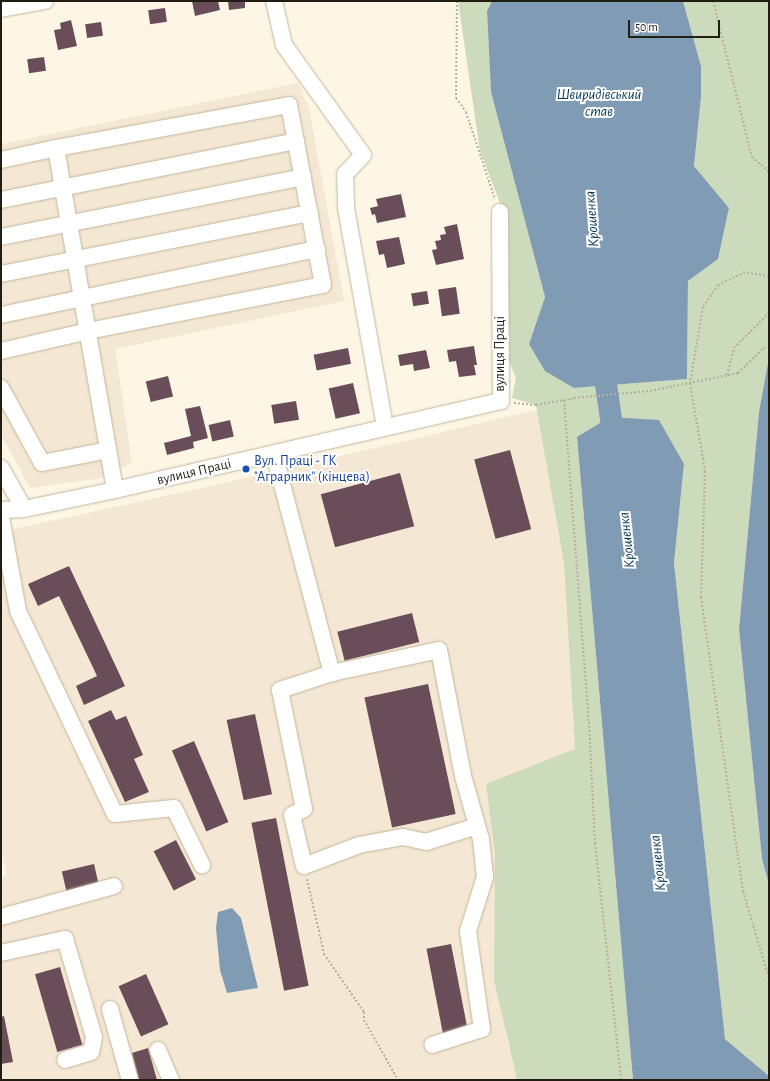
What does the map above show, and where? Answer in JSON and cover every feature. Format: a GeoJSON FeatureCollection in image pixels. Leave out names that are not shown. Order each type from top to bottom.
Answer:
{"type":"FeatureCollection","features":[{"type":"Feature","properties":{"kind":"street"},"geometry":{"type":"LineString","coordinates":[[1,9],[45,1]]}},
{"type":"Feature","properties":{"kind":"street"},"geometry":{"type":"LineString","coordinates":[[274,1],[284,45],[363,155],[346,174],[346,208],[385,428]]}},
{"type":"Feature","properties":{"kind":"street"},"geometry":{"type":"LineString","coordinates":[[1,160],[56,148],[289,105],[323,285],[88,331],[1,351]]}},
{"type":"Feature","properties":{"kind":"street"},"geometry":{"type":"LineString","coordinates":[[1,200],[63,186],[296,141]]}},
{"type":"Feature","properties":{"kind":"street"},"geometry":{"type":"LineString","coordinates":[[56,148],[115,490]]}},
{"type":"Feature","properties":{"kind":"street"},"geometry":{"type":"LineString","coordinates":[[1,237],[303,177]]}},
{"type":"Feature","properties":{"kind":"street","name":"вулиця Праці"},"geometry":{"type":"LineString","coordinates":[[1,510],[24,509],[115,490],[501,401],[500,212]]}},
{"type":"Feature","properties":{"kind":"street"},"geometry":{"type":"LineString","coordinates":[[1,274],[310,213]]}},
{"type":"Feature","properties":{"kind":"street"},"geometry":{"type":"LineString","coordinates":[[1,315],[316,249]]}},
{"type":"Feature","properties":{"kind":"street"},"geometry":{"type":"LineString","coordinates":[[1,388],[42,463],[108,450]]}},
{"type":"Feature","properties":{"kind":"street"},"geometry":{"type":"LineString","coordinates":[[274,454],[332,673]]}},
{"type":"Feature","properties":{"kind":"street"},"geometry":{"type":"LineString","coordinates":[[1,468],[24,509]]}},
{"type":"Feature","properties":{"kind":"street"},"geometry":{"type":"LineString","coordinates":[[1,518],[18,611],[115,814],[174,808],[202,865]]}},
{"type":"Feature","properties":{"kind":"street"},"geometry":{"type":"LineString","coordinates":[[432,1045],[482,1029],[468,931],[485,877],[477,826],[463,776],[438,650],[332,673],[280,690],[304,809],[292,815],[304,866],[360,845],[403,837],[426,842],[477,826]]}},
{"type":"Feature","properties":{"kind":"street"},"geometry":{"type":"LineString","coordinates":[[1,917],[114,886]]}},
{"type":"Feature","properties":{"kind":"street"},"geometry":{"type":"LineString","coordinates":[[1,953],[65,939],[94,1037],[91,1052],[65,1060]]}},
{"type":"Feature","properties":{"kind":"street"},"geometry":{"type":"LineString","coordinates":[[110,1009],[130,1080]]}},
{"type":"Feature","properties":{"kind":"street"},"geometry":{"type":"LineString","coordinates":[[158,1050],[171,1080]]}},
{"type":"Feature","properties":{"kind":"path"},"geometry":{"type":"LineString","coordinates":[[457,1],[456,98],[466,112],[476,149],[500,212]]}},
{"type":"Feature","properties":{"kind":"path"},"geometry":{"type":"LineString","coordinates":[[713,1],[752,157],[769,172]]}},
{"type":"Feature","properties":{"kind":"path"},"geometry":{"type":"LineString","coordinates":[[769,276],[745,272],[718,285],[703,307],[690,383],[705,471],[701,597],[743,890],[769,978]]}},
{"type":"Feature","properties":{"kind":"path"},"geometry":{"type":"LineString","coordinates":[[727,376],[734,348],[769,313]]}},
{"type":"Feature","properties":{"kind":"path"},"geometry":{"type":"LineString","coordinates":[[501,401],[536,405],[690,383],[738,374],[765,347]]}},
{"type":"Feature","properties":{"kind":"path"},"geometry":{"type":"LineString","coordinates":[[564,400],[589,722],[595,843],[621,1080]]}},
{"type":"Feature","properties":{"kind":"path"},"geometry":{"type":"LineString","coordinates":[[304,866],[324,954],[364,1012],[364,1020],[398,1080]]}},
{"type":"Feature","properties":{"kind":"shaded area"},"geometry":{"type":"Polygon","coordinates":[[[298,83],[309,108],[344,301],[115,349],[132,463],[102,478],[30,488],[1,434],[1,144],[298,83]]]}},
{"type":"Feature","properties":{"kind":"shaded area"},"geometry":{"type":"Polygon","coordinates":[[[537,410],[564,564],[575,749],[495,853],[506,1036],[517,1080],[1,1080],[1,880],[7,873],[1,852],[1,532],[256,476],[537,410]]]}},
{"type":"Feature","properties":{"kind":"green space"},"geometry":{"type":"Polygon","coordinates":[[[458,1],[492,1],[487,11],[491,92],[545,297],[529,344],[574,388],[687,379],[688,281],[718,259],[729,208],[694,166],[701,97],[701,66],[683,1],[769,1],[769,275],[761,274],[769,276],[769,357],[759,412],[739,629],[762,859],[769,885],[769,1076],[725,1039],[674,563],[684,464],[577,437],[633,1080],[517,1080],[494,980],[495,853],[486,784],[575,749],[564,564],[536,405],[512,398],[516,378],[509,361],[503,211],[480,151],[458,1]]]}},
{"type":"Feature","properties":{"kind":"water","name":"Швиридівський став"},"geometry":{"type":"Polygon","coordinates":[[[492,1],[683,1],[701,66],[701,97],[694,166],[729,208],[718,259],[688,281],[687,379],[574,388],[545,371],[529,344],[545,297],[491,92],[487,11],[492,1]]]}},
{"type":"Feature","properties":{"kind":"water"},"geometry":{"type":"Polygon","coordinates":[[[769,357],[769,885],[762,859],[739,629],[759,412],[769,357]]]}},
{"type":"Feature","properties":{"kind":"water"},"geometry":{"type":"Polygon","coordinates":[[[610,417],[659,420],[684,464],[674,563],[725,1039],[769,1076],[769,1080],[633,1080],[577,437],[610,417]]]}},
{"type":"Feature","properties":{"kind":"water"},"geometry":{"type":"Polygon","coordinates":[[[232,908],[241,918],[258,988],[227,993],[220,970],[216,928],[218,912],[232,908]]]}},
{"type":"Feature","properties":{"kind":"building"},"geometry":{"type":"Polygon","coordinates":[[[192,1],[218,1],[220,10],[195,16],[192,1]]]}},
{"type":"Feature","properties":{"kind":"building"},"geometry":{"type":"Polygon","coordinates":[[[228,1],[245,1],[245,8],[229,10],[228,1]]]}},
{"type":"Feature","properties":{"kind":"building"},"geometry":{"type":"Polygon","coordinates":[[[165,8],[167,22],[150,24],[148,10],[165,8]]]}},
{"type":"Feature","properties":{"kind":"building"},"geometry":{"type":"Polygon","coordinates":[[[71,20],[77,46],[58,50],[54,30],[61,29],[60,23],[71,20]]]}},
{"type":"Feature","properties":{"kind":"building"},"geometry":{"type":"Polygon","coordinates":[[[101,22],[103,36],[87,38],[85,24],[101,22]]]}},
{"type":"Feature","properties":{"kind":"building"},"geometry":{"type":"Polygon","coordinates":[[[44,57],[46,71],[29,73],[27,59],[44,57]]]}},
{"type":"Feature","properties":{"kind":"building"},"geometry":{"type":"Polygon","coordinates":[[[401,194],[406,217],[377,223],[375,214],[372,215],[370,208],[378,206],[376,199],[401,194]]]}},
{"type":"Feature","properties":{"kind":"building"},"geometry":{"type":"Polygon","coordinates":[[[457,224],[464,259],[436,265],[432,250],[437,249],[435,241],[441,240],[440,235],[446,234],[444,227],[457,224]]]}},
{"type":"Feature","properties":{"kind":"building"},"geometry":{"type":"Polygon","coordinates":[[[399,237],[405,264],[387,268],[384,254],[379,255],[376,241],[399,237]]]}},
{"type":"Feature","properties":{"kind":"building"},"geometry":{"type":"Polygon","coordinates":[[[456,287],[460,314],[442,316],[438,290],[456,287]]]}},
{"type":"Feature","properties":{"kind":"building"},"geometry":{"type":"Polygon","coordinates":[[[427,291],[429,304],[413,306],[411,294],[427,291]]]}},
{"type":"Feature","properties":{"kind":"building"},"geometry":{"type":"Polygon","coordinates":[[[474,346],[477,365],[474,365],[476,375],[459,377],[456,361],[449,362],[447,350],[474,346]]]}},
{"type":"Feature","properties":{"kind":"building"},"geometry":{"type":"Polygon","coordinates":[[[348,348],[351,364],[317,370],[314,355],[348,348]]]}},
{"type":"Feature","properties":{"kind":"building"},"geometry":{"type":"Polygon","coordinates":[[[426,350],[430,368],[414,371],[413,364],[400,366],[398,355],[426,350]]]}},
{"type":"Feature","properties":{"kind":"building"},"geometry":{"type":"Polygon","coordinates":[[[168,376],[173,396],[151,402],[146,382],[168,376]]]}},
{"type":"Feature","properties":{"kind":"building"},"geometry":{"type":"Polygon","coordinates":[[[353,383],[360,413],[336,419],[329,389],[353,383]]]}},
{"type":"Feature","properties":{"kind":"building"},"geometry":{"type":"Polygon","coordinates":[[[296,401],[299,420],[274,424],[271,405],[296,401]]]}},
{"type":"Feature","properties":{"kind":"building"},"geometry":{"type":"Polygon","coordinates":[[[200,406],[208,438],[193,442],[194,448],[167,455],[164,443],[191,436],[185,409],[200,406]]]}},
{"type":"Feature","properties":{"kind":"building"},"geometry":{"type":"Polygon","coordinates":[[[230,420],[234,437],[212,442],[209,425],[230,420]]]}},
{"type":"Feature","properties":{"kind":"building"},"geometry":{"type":"Polygon","coordinates":[[[510,450],[531,529],[495,539],[474,460],[510,450]]]}},
{"type":"Feature","properties":{"kind":"building"},"geometry":{"type":"Polygon","coordinates":[[[400,473],[414,526],[335,547],[321,494],[400,473]]]}},
{"type":"Feature","properties":{"kind":"building"},"geometry":{"type":"Polygon","coordinates":[[[69,566],[125,686],[84,705],[76,686],[97,676],[59,596],[38,606],[28,584],[69,566]]]}},
{"type":"Feature","properties":{"kind":"building"},"geometry":{"type":"Polygon","coordinates":[[[412,613],[419,642],[345,661],[337,632],[412,613]]]}},
{"type":"Feature","properties":{"kind":"building"},"geometry":{"type":"Polygon","coordinates":[[[428,684],[456,814],[392,828],[364,698],[428,684]]]}},
{"type":"Feature","properties":{"kind":"building"},"geometry":{"type":"Polygon","coordinates":[[[111,710],[116,720],[126,716],[143,755],[134,759],[149,792],[125,802],[88,721],[111,710]]]}},
{"type":"Feature","properties":{"kind":"building"},"geometry":{"type":"Polygon","coordinates":[[[255,714],[272,794],[244,800],[227,720],[255,714]]]}},
{"type":"Feature","properties":{"kind":"building"},"geometry":{"type":"Polygon","coordinates":[[[194,741],[228,822],[206,831],[172,750],[194,741]]]}},
{"type":"Feature","properties":{"kind":"building"},"geometry":{"type":"Polygon","coordinates":[[[276,818],[309,986],[284,991],[251,823],[276,818]]]}},
{"type":"Feature","properties":{"kind":"building"},"geometry":{"type":"Polygon","coordinates":[[[176,840],[196,879],[174,891],[154,851],[176,840]]]}},
{"type":"Feature","properties":{"kind":"building"},"geometry":{"type":"Polygon","coordinates":[[[94,864],[99,885],[67,893],[62,871],[94,864]]]}},
{"type":"Feature","properties":{"kind":"building"},"geometry":{"type":"Polygon","coordinates":[[[451,944],[467,1028],[443,1033],[426,949],[451,944]]]}},
{"type":"Feature","properties":{"kind":"building"},"geometry":{"type":"Polygon","coordinates":[[[60,967],[82,1045],[57,1052],[35,974],[60,967]]]}},
{"type":"Feature","properties":{"kind":"building"},"geometry":{"type":"Polygon","coordinates":[[[146,974],[168,1024],[141,1036],[119,986],[146,974]]]}},
{"type":"Feature","properties":{"kind":"building"},"geometry":{"type":"Polygon","coordinates":[[[4,1016],[13,1062],[1,1064],[1,1017],[4,1016]]]}},
{"type":"Feature","properties":{"kind":"building"},"geometry":{"type":"Polygon","coordinates":[[[148,1048],[157,1080],[139,1080],[132,1053],[148,1048]]]}},
{"type":"Feature","properties":{"kind":"waterway","name":"Крошенка"},"geometry":{"type":"LineString","coordinates":[[602,357],[615,446]]}},
{"type":"Feature","properties":{"kind":"place","name":"Вул. Праці - ГК \"Аграрник\" (кінцева)"},"geometry":{"type":"Point","coordinates":[246,469]}}]}
